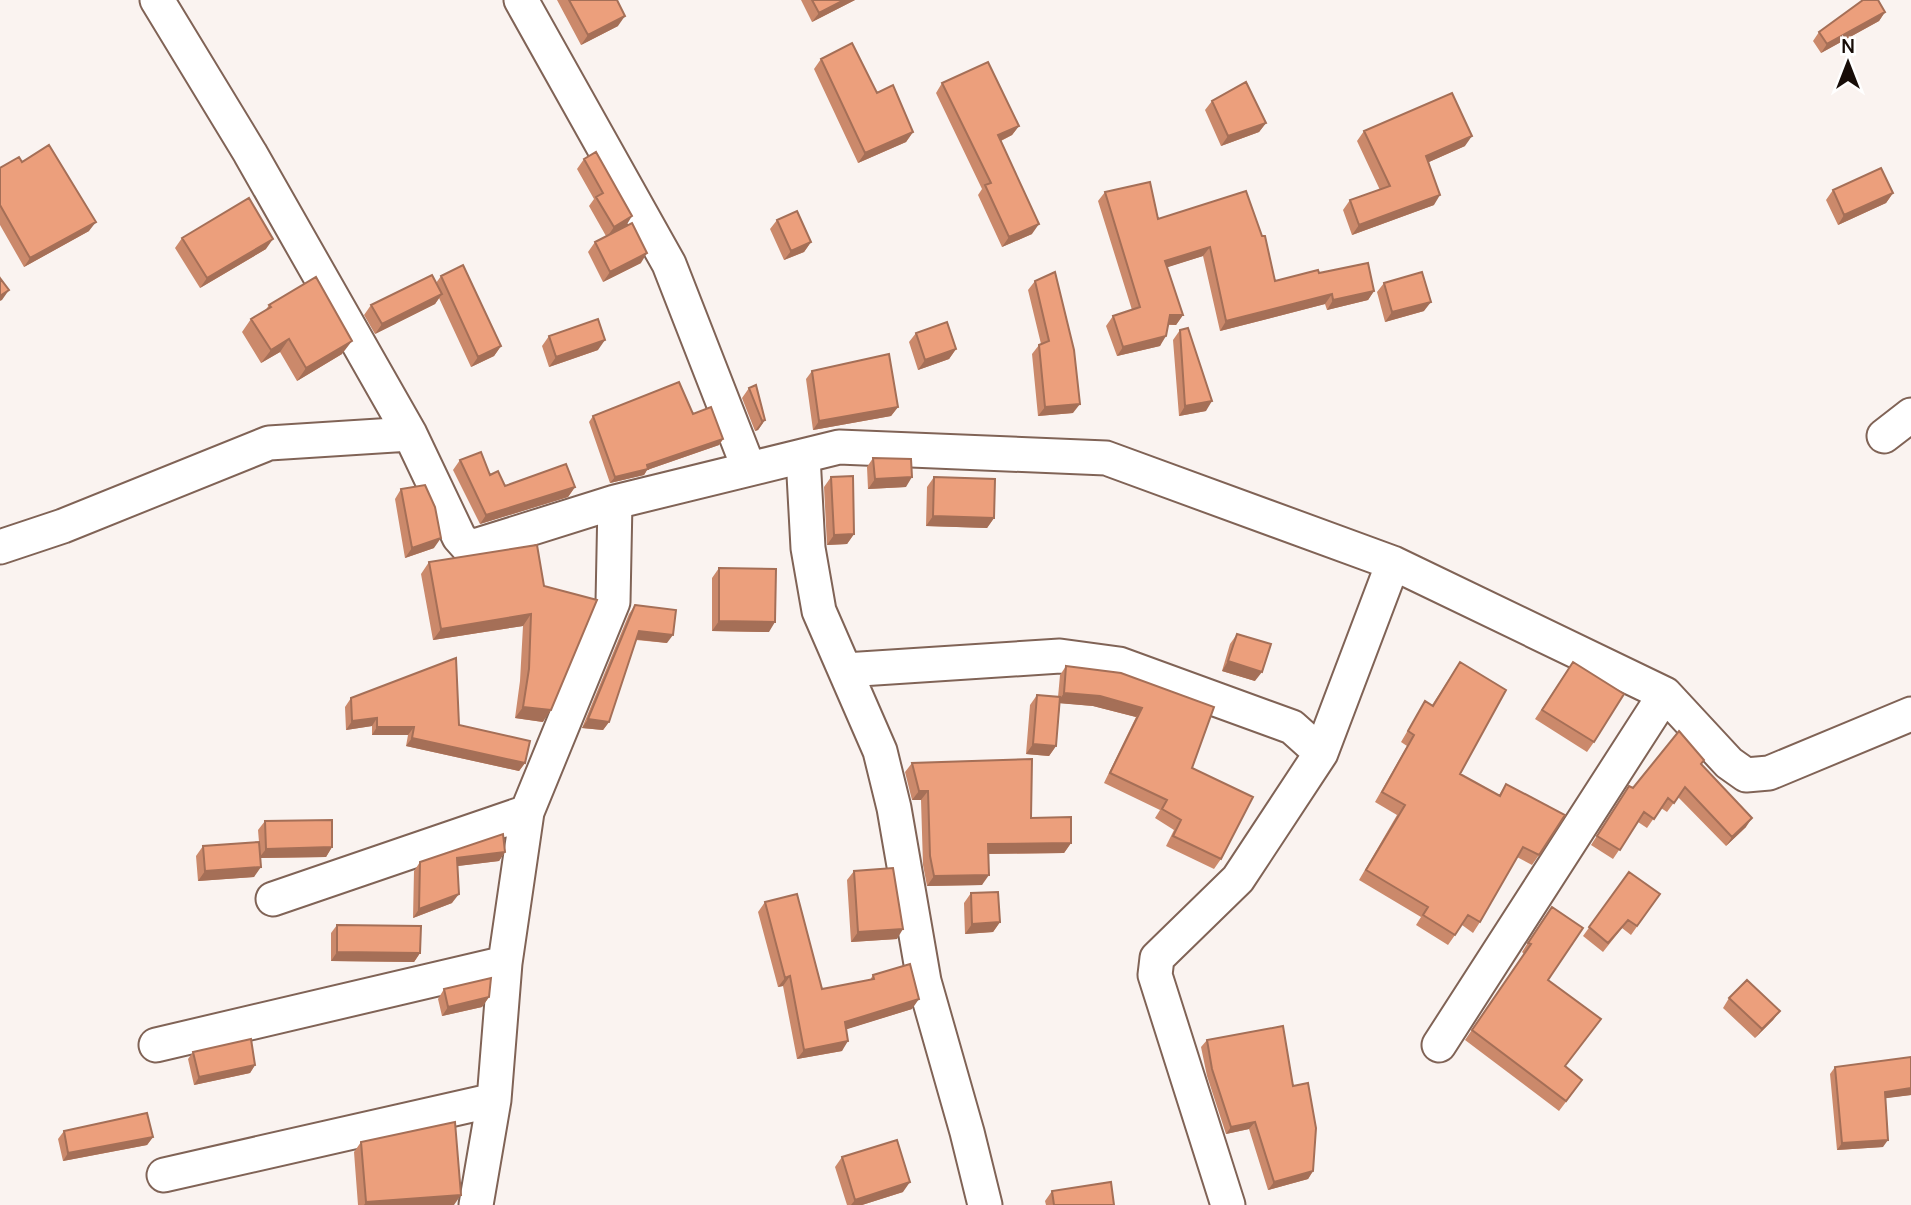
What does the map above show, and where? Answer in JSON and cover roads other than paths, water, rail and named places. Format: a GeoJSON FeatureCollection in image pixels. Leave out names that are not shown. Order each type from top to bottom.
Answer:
{"type":"FeatureCollection","features":[{"type":"Feature","properties":{"kind":"street"},"geometry":{"type":"LineString","coordinates":[[157,0],[250,153],[410,434],[459,537],[467,546],[478,545],[615,502],[839,447],[1106,458],[1393,562],[1665,694],[1728,762],[1746,775],[1769,773],[1911,714]]}},
{"type":"Feature","properties":{"kind":"street"},"geometry":{"type":"LineString","coordinates":[[521,0],[669,264],[749,469]]}},
{"type":"Feature","properties":{"kind":"street"},"geometry":{"type":"LineString","coordinates":[[1884,436],[1911,415]]}},
{"type":"Feature","properties":{"kind":"street"},"geometry":{"type":"LineString","coordinates":[[0,547],[62,526],[269,443],[410,434]]}},
{"type":"Feature","properties":{"kind":"street"},"geometry":{"type":"LineString","coordinates":[[803,456],[808,548],[819,611],[880,751],[894,808],[924,981],[985,1205]]}},
{"type":"Feature","properties":{"kind":"street"},"geometry":{"type":"LineString","coordinates":[[476,1205],[494,1100],[505,962],[527,812],[613,602],[615,502]]}},
{"type":"Feature","properties":{"kind":"street"},"geometry":{"type":"LineString","coordinates":[[1228,1205],[1155,975],[1157,958],[1238,878],[1321,754],[1393,562]]}},
{"type":"Feature","properties":{"kind":"street"},"geometry":{"type":"LineString","coordinates":[[845,670],[1060,656],[1119,664],[1292,727],[1321,754]]}},
{"type":"Feature","properties":{"kind":"street"},"geometry":{"type":"LineString","coordinates":[[1440,1045],[1665,694]]}},
{"type":"Feature","properties":{"kind":"street"},"geometry":{"type":"LineString","coordinates":[[273,899],[527,812]]}},
{"type":"Feature","properties":{"kind":"street"},"geometry":{"type":"LineString","coordinates":[[156,1045],[505,962]]}},
{"type":"Feature","properties":{"kind":"street"},"geometry":{"type":"LineString","coordinates":[[164,1175],[494,1100]]}}]}
